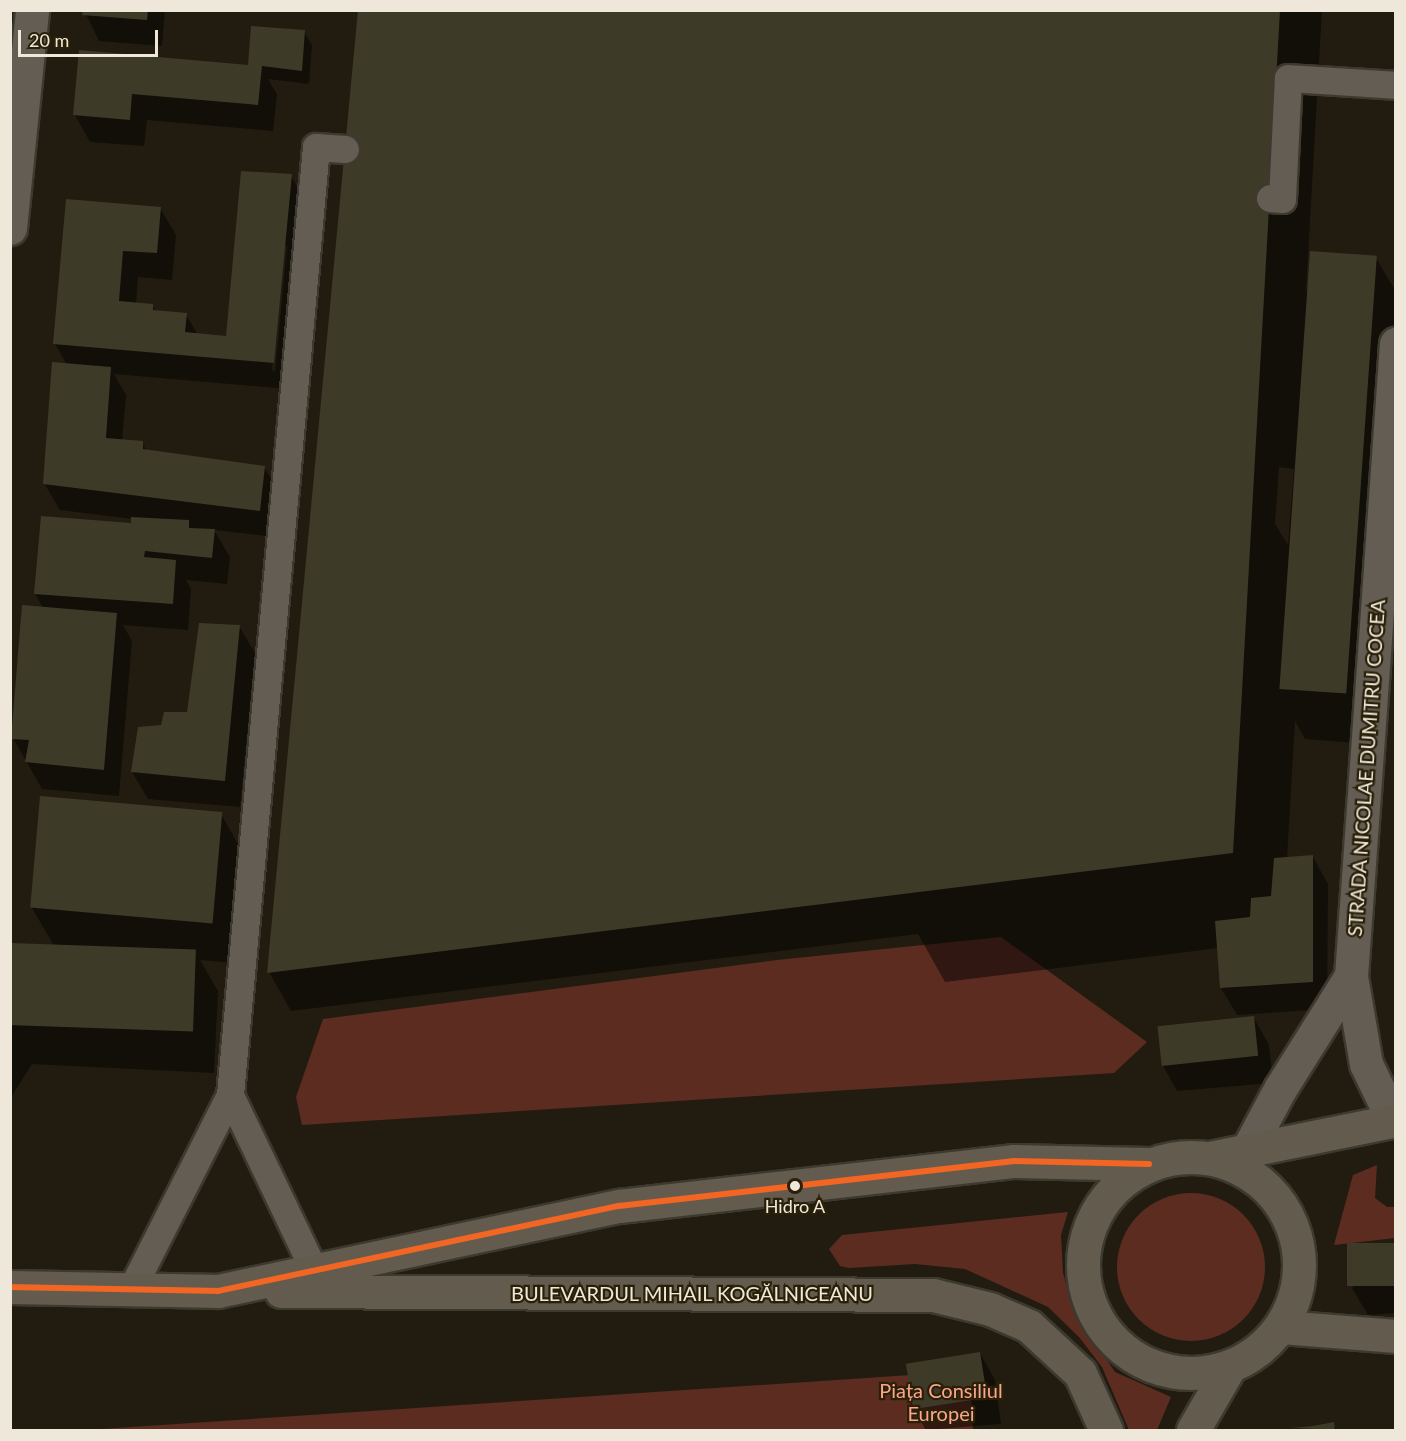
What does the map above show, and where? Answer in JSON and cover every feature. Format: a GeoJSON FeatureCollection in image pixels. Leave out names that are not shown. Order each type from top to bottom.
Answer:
{"type":"FeatureCollection","features":[{"type":"Feature","properties":{"kind":"main road"},"geometry":{"type":"LineString","coordinates":[[1210,1158],[1249,1147],[1394,1120]]}},
{"type":"Feature","properties":{"kind":"main road"},"geometry":{"type":"LineString","coordinates":[[10,1287],[218,1291],[619,1206],[1014,1161],[1149,1164],[1179,1157],[1210,1158],[1240,1168],[1266,1185],[1289,1219],[1297,1238],[1300,1268],[1296,1299],[1282,1327],[1259,1351],[1228,1368],[1203,1375],[1153,1367],[1131,1356],[1106,1333],[1089,1304],[1082,1271],[1086,1237],[1100,1206],[1121,1181],[1149,1164]]}},
{"type":"Feature","properties":{"kind":"main road","name":"BULEVARDUL MIHAIL KOGĂLNICEANU"},"geometry":{"type":"LineString","coordinates":[[218,1291],[933,1295],[990,1309],[1029,1326],[1080,1373],[1106,1431]]}},
{"type":"Feature","properties":{"kind":"main road"},"geometry":{"type":"LineString","coordinates":[[1282,1327],[1395,1336]]}},
{"type":"Feature","properties":{"kind":"main road"},"geometry":{"type":"LineString","coordinates":[[1193,1431],[1228,1368]]}},
{"type":"Feature","properties":{"kind":"street"},"geometry":{"type":"LineString","coordinates":[[10,228],[32,10]]}},
{"type":"Feature","properties":{"kind":"street","name":"STRADA NICOLAE DUMITRU COCEA"},"geometry":{"type":"LineString","coordinates":[[1394,1120],[1366,1064],[1351,976],[1394,398],[1395,345]]}},
{"type":"Feature","properties":{"kind":"street","name":"STRADA NICOLAE DUMITRU COCEA"},"geometry":{"type":"LineString","coordinates":[[1249,1147],[1280,1089],[1351,976]]}},
{"type":"Feature","properties":{"kind":"lane"},"geometry":{"type":"LineString","coordinates":[[1270,198],[1282,199],[1288,78],[1395,85]]}},
{"type":"Feature","properties":{"kind":"lane"},"geometry":{"type":"LineString","coordinates":[[131,1290],[230,1095],[316,147],[345,149]]}},
{"type":"Feature","properties":{"kind":"lane"},"geometry":{"type":"LineString","coordinates":[[230,1095],[314,1270]]}},
{"type":"Feature","properties":{"kind":"green space"},"geometry":{"type":"Polygon","coordinates":[[[1001,937],[1147,1042],[1114,1073],[302,1125],[296,1097],[323,1019],[777,960],[1001,937]]]}},
{"type":"Feature","properties":{"kind":"green space"},"geometry":{"type":"Polygon","coordinates":[[[1377,1165],[1375,1198],[1387,1207],[1395,1207],[1395,1238],[1334,1245],[1353,1175],[1377,1165]]]}},
{"type":"Feature","properties":{"kind":"green space"},"geometry":{"type":"Polygon","coordinates":[[[1191,1193],[1219,1199],[1243,1215],[1259,1239],[1265,1267],[1259,1295],[1243,1319],[1219,1335],[1191,1341],[1163,1335],[1139,1319],[1123,1295],[1117,1267],[1123,1239],[1139,1215],[1163,1199],[1191,1193]]]}},
{"type":"Feature","properties":{"kind":"green space"},"geometry":{"type":"Polygon","coordinates":[[[1068,1212],[1061,1235],[1063,1273],[1075,1313],[1115,1372],[1171,1397],[1157,1430],[1129,1430],[1102,1367],[1079,1337],[1048,1307],[965,1269],[915,1264],[849,1268],[840,1266],[829,1249],[842,1235],[1068,1212]]]}},
{"type":"Feature","properties":{"kind":"green space","name":"Piața Consiliul Europei"},"geometry":{"type":"Polygon","coordinates":[[[970,1371],[973,1430],[86,1430],[970,1371]]]}},
{"type":"Feature","properties":{"kind":"building"},"geometry":{"type":"Polygon","coordinates":[[[83,10],[148,10],[147,20],[82,15],[83,10]]]}},
{"type":"Feature","properties":{"kind":"building"},"geometry":{"type":"Polygon","coordinates":[[[358,10],[1280,10],[1233,853],[267,973],[358,10]]]}},
{"type":"Feature","properties":{"kind":"building"},"geometry":{"type":"Polygon","coordinates":[[[251,26],[305,30],[302,71],[262,66],[258,105],[132,94],[130,120],[73,115],[79,50],[248,65],[251,26]]]}},
{"type":"Feature","properties":{"kind":"building"},"geometry":{"type":"Polygon","coordinates":[[[241,171],[292,174],[274,363],[53,344],[66,199],[161,207],[157,253],[123,251],[119,301],[153,304],[153,310],[187,313],[185,332],[226,336],[241,171]]]}},
{"type":"Feature","properties":{"kind":"building"},"geometry":{"type":"Polygon","coordinates":[[[1310,251],[1377,256],[1346,694],[1279,689],[1310,251]]]}},
{"type":"Feature","properties":{"kind":"building"},"geometry":{"type":"Polygon","coordinates":[[[52,362],[111,367],[106,438],[143,441],[143,449],[265,466],[260,511],[43,484],[52,362]]]}},
{"type":"Feature","properties":{"kind":"building"},"geometry":{"type":"Polygon","coordinates":[[[41,516],[131,523],[131,517],[189,520],[189,528],[215,529],[212,558],[145,551],[144,557],[176,560],[173,604],[34,594],[41,516]]]}},
{"type":"Feature","properties":{"kind":"building"},"geometry":{"type":"Polygon","coordinates":[[[22,605],[117,613],[104,770],[25,762],[29,740],[11,739],[22,605]]]}},
{"type":"Feature","properties":{"kind":"building"},"geometry":{"type":"Polygon","coordinates":[[[199,623],[240,625],[225,781],[131,772],[138,727],[161,725],[164,712],[187,712],[199,623]]]}},
{"type":"Feature","properties":{"kind":"building"},"geometry":{"type":"Polygon","coordinates":[[[40,796],[222,812],[213,924],[30,908],[40,796]]]}},
{"type":"Feature","properties":{"kind":"building"},"geometry":{"type":"Polygon","coordinates":[[[1313,855],[1313,982],[1220,988],[1215,921],[1250,917],[1251,898],[1271,896],[1274,858],[1313,855]]]}},
{"type":"Feature","properties":{"kind":"building"},"geometry":{"type":"Polygon","coordinates":[[[11,943],[196,949],[193,1031],[10,1025],[11,943]]]}},
{"type":"Feature","properties":{"kind":"building"},"geometry":{"type":"Polygon","coordinates":[[[1254,1016],[1258,1056],[1162,1066],[1158,1026],[1254,1016]]]}},
{"type":"Feature","properties":{"kind":"building"},"geometry":{"type":"Polygon","coordinates":[[[1347,1243],[1396,1243],[1396,1286],[1347,1286],[1347,1243]]]}},
{"type":"Feature","properties":{"kind":"building"},"geometry":{"type":"Polygon","coordinates":[[[980,1352],[987,1397],[913,1409],[906,1364],[980,1352]]]}},
{"type":"Feature","properties":{"kind":"building"},"geometry":{"type":"Polygon","coordinates":[[[1334,1422],[1335,1430],[1291,1428],[1313,1426],[1334,1422]]]}},
{"type":"Feature","properties":{"kind":"transit line"},"geometry":{"type":"LineString","coordinates":[[10,1287],[218,1291],[619,1206],[1014,1161],[1149,1164]]}},
{"type":"Feature","properties":{"kind":"place","name":"Hidro A"},"geometry":{"type":"Point","coordinates":[795,1186]}}]}
